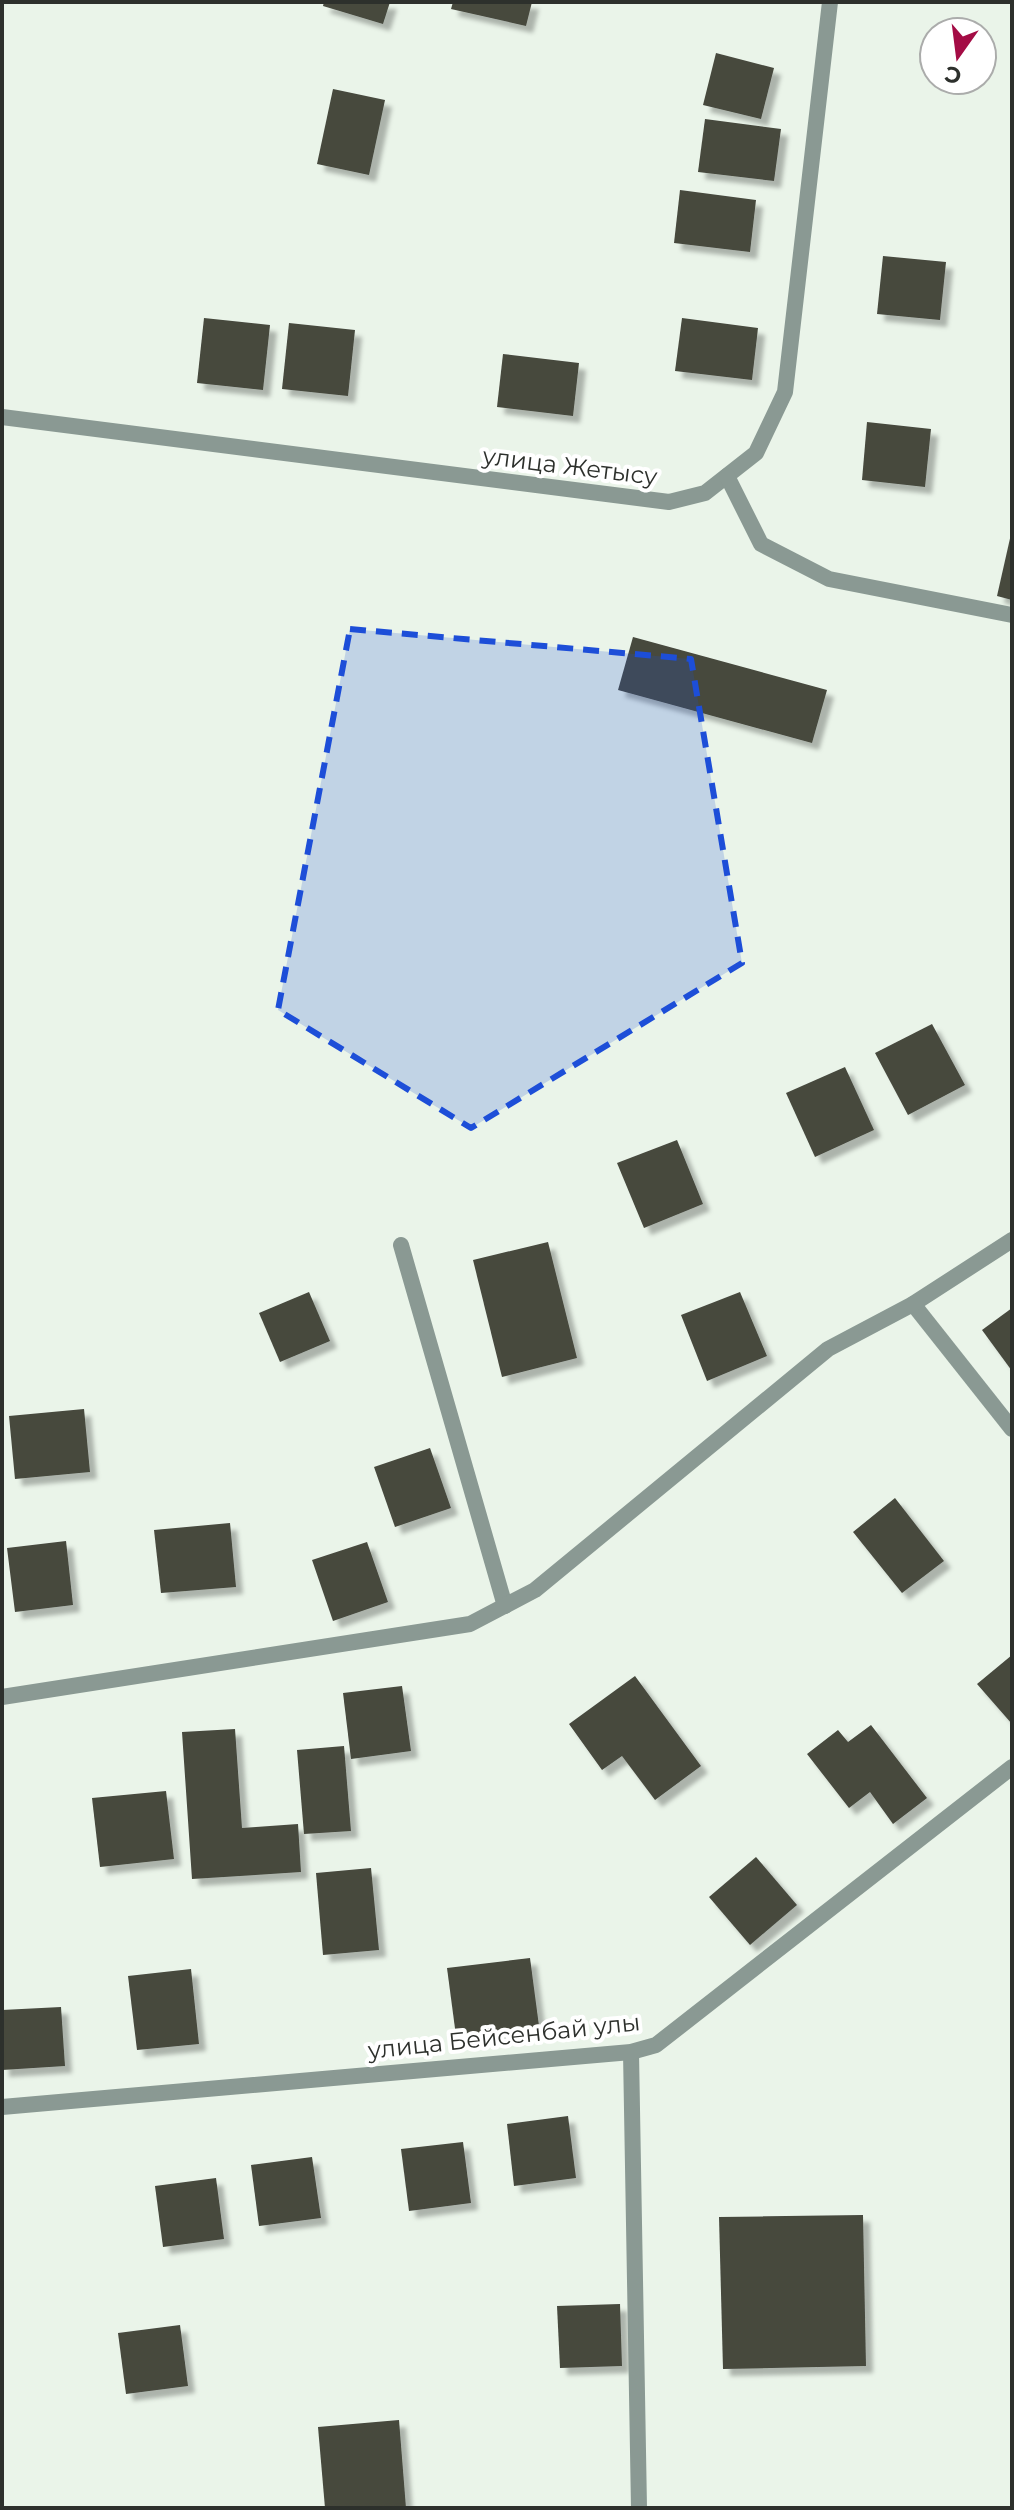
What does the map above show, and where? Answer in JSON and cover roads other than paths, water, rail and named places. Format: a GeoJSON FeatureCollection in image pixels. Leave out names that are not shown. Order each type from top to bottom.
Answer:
{"type":"FeatureCollection","features":[{"type":"Feature","properties":{"kind":"street","name":"улица Жетысу"},"geometry":{"type":"LineString","coordinates":[[2,417],[669,502],[705,493],[756,453],[785,392],[830,2]]}},
{"type":"Feature","properties":{"kind":"street"},"geometry":{"type":"LineString","coordinates":[[727,476],[761,544],[829,579],[1012,615]]}},
{"type":"Feature","properties":{"kind":"street"},"geometry":{"type":"LineString","coordinates":[[2,1697],[470,1624],[535,1590],[828,1349],[913,1304],[1012,1240]]}},
{"type":"Feature","properties":{"kind":"street"},"geometry":{"type":"LineString","coordinates":[[401,1245],[505,1606]]}},
{"type":"Feature","properties":{"kind":"street"},"geometry":{"type":"LineString","coordinates":[[913,1304],[1012,1429]]}},
{"type":"Feature","properties":{"kind":"street","name":"улица Бейсенбай улы"},"geometry":{"type":"LineString","coordinates":[[2,2107],[631,2052],[656,2045],[1012,1767]]}},
{"type":"Feature","properties":{"kind":"street"},"geometry":{"type":"LineString","coordinates":[[631,2052],[639,2508]]}}]}
